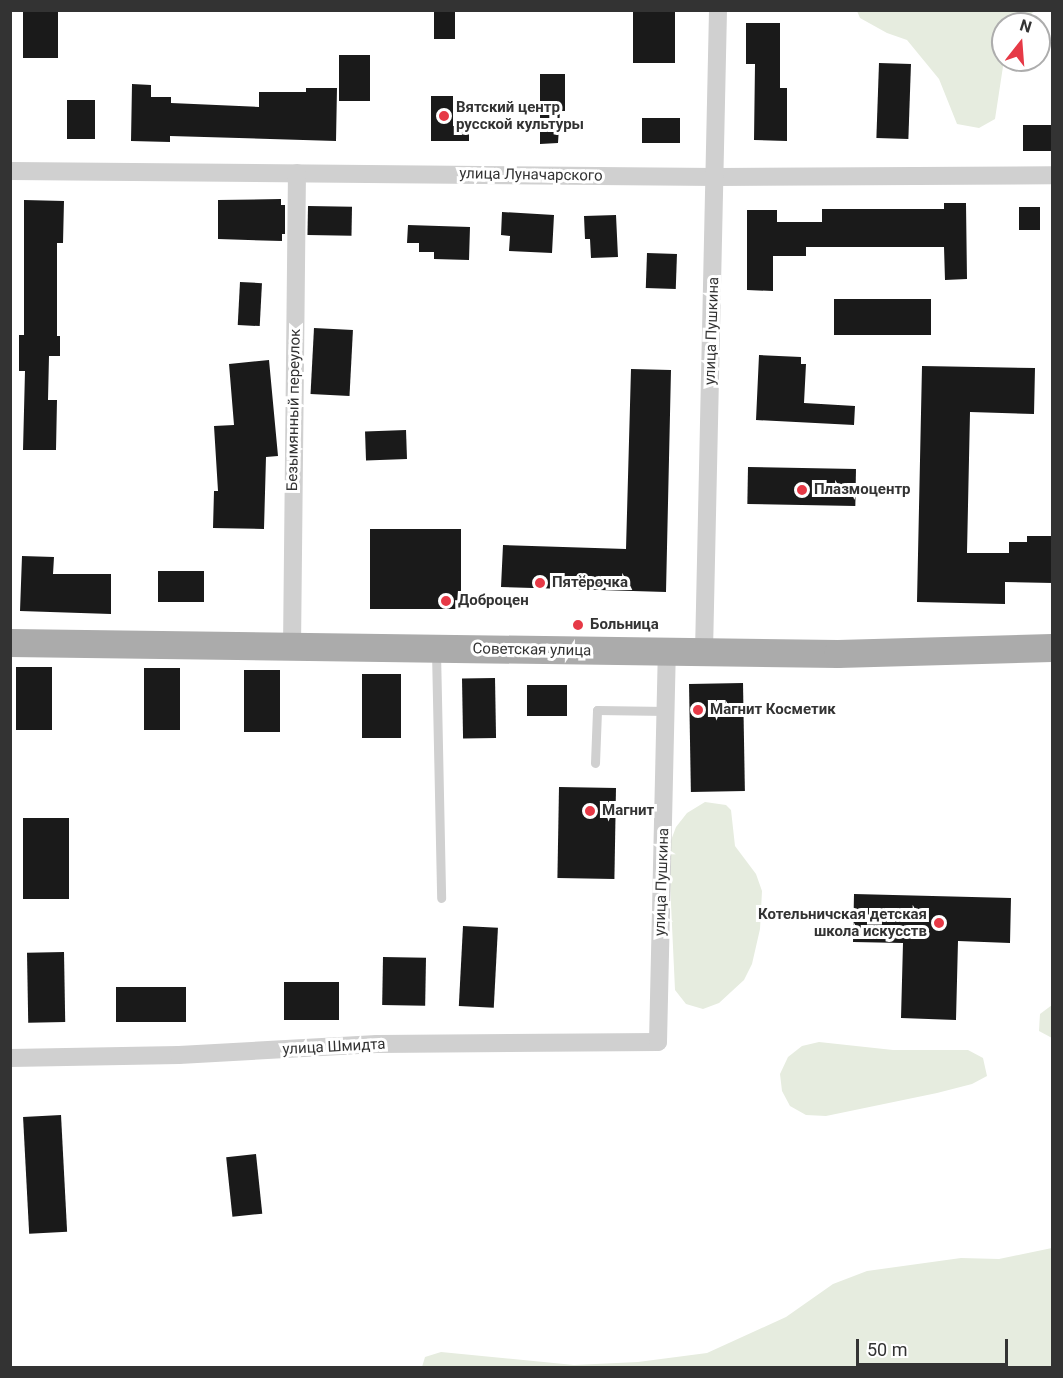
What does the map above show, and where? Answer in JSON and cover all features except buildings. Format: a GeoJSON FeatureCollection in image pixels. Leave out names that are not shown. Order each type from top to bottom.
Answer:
{"type":"FeatureCollection","features":[{"type":"Feature","properties":{"kind":"main road","name":"Советская улица"},"geometry":{"type":"LineString","coordinates":[[10,643],[838,654],[1053,648]]}},
{"type":"Feature","properties":{"kind":"street","name":"улица Пушкина"},"geometry":{"type":"LineString","coordinates":[[704,652],[718,10]]}},
{"type":"Feature","properties":{"kind":"street","name":"улица Луначарского"},"geometry":{"type":"LineString","coordinates":[[10,171],[716,177],[1053,174]]}},
{"type":"Feature","properties":{"kind":"street","name":"Безымянный переулок"},"geometry":{"type":"LineString","coordinates":[[292,648],[297,173]]}},
{"type":"Feature","properties":{"kind":"street","name":"улица Пушкина"},"geometry":{"type":"LineString","coordinates":[[658,1042],[668,651]]}},
{"type":"Feature","properties":{"kind":"street","name":"улица Шмидта"},"geometry":{"type":"LineString","coordinates":[[10,1058],[179,1055],[377,1044],[658,1042]]}},
{"type":"Feature","properties":{"kind":"lane"},"geometry":{"type":"LineString","coordinates":[[435,649],[441,898]]}},
{"type":"Feature","properties":{"kind":"lane"},"geometry":{"type":"LineString","coordinates":[[595,763],[597,710],[667,711]]}},
{"type":"Feature","properties":{"kind":"shaded area"},"geometry":{"type":"Polygon","coordinates":[[[1052,10],[991,12],[991,72],[1002,72],[995,119],[979,128],[957,124],[939,79],[907,40],[887,33],[860,18],[857,11],[1052,10]]]}},
{"type":"Feature","properties":{"kind":"shaded area"},"geometry":{"type":"Polygon","coordinates":[[[705,802],[726,805],[731,810],[735,846],[756,874],[762,891],[760,929],[752,964],[744,980],[719,1003],[703,1009],[686,1004],[675,990],[669,861],[670,843],[676,827],[687,813],[705,802]]]}},
{"type":"Feature","properties":{"kind":"shaded area"},"geometry":{"type":"Polygon","coordinates":[[[1052,1005],[1052,1038],[1039,1031],[1040,1014],[1052,1005]]]}},
{"type":"Feature","properties":{"kind":"shaded area"},"geometry":{"type":"Polygon","coordinates":[[[819,1042],[893,1050],[968,1050],[983,1058],[987,1076],[972,1084],[937,1093],[826,1116],[806,1115],[790,1106],[782,1091],[780,1074],[788,1057],[802,1046],[819,1042]]]}},
{"type":"Feature","properties":{"kind":"shaded area"},"geometry":{"type":"Polygon","coordinates":[[[1052,1248],[1052,1367],[422,1367],[425,1357],[441,1352],[574,1365],[638,1362],[707,1353],[786,1317],[833,1284],[867,1271],[961,1258],[999,1259],[1052,1248]]]}},
{"type":"Feature","properties":{"kind":"place","name":"Вятский центр русской культуры"},"geometry":{"type":"Point","coordinates":[444,116]}},
{"type":"Feature","properties":{"kind":"place","name":"Плазмоцентр"},"geometry":{"type":"Point","coordinates":[802,490]}},
{"type":"Feature","properties":{"kind":"place","name":"Пятёрочка"},"geometry":{"type":"Point","coordinates":[540,583]}},
{"type":"Feature","properties":{"kind":"place","name":"Доброцен"},"geometry":{"type":"Point","coordinates":[446,601]}},
{"type":"Feature","properties":{"kind":"place","name":"Больница"},"geometry":{"type":"Point","coordinates":[578,625]}},
{"type":"Feature","properties":{"kind":"place","name":"Магнит Косметик"},"geometry":{"type":"Point","coordinates":[698,710]}},
{"type":"Feature","properties":{"kind":"place","name":"Магнит"},"geometry":{"type":"Point","coordinates":[590,811]}},
{"type":"Feature","properties":{"kind":"place","name":"Котельничская детская школа искусств"},"geometry":{"type":"Point","coordinates":[939,923]}}]}
